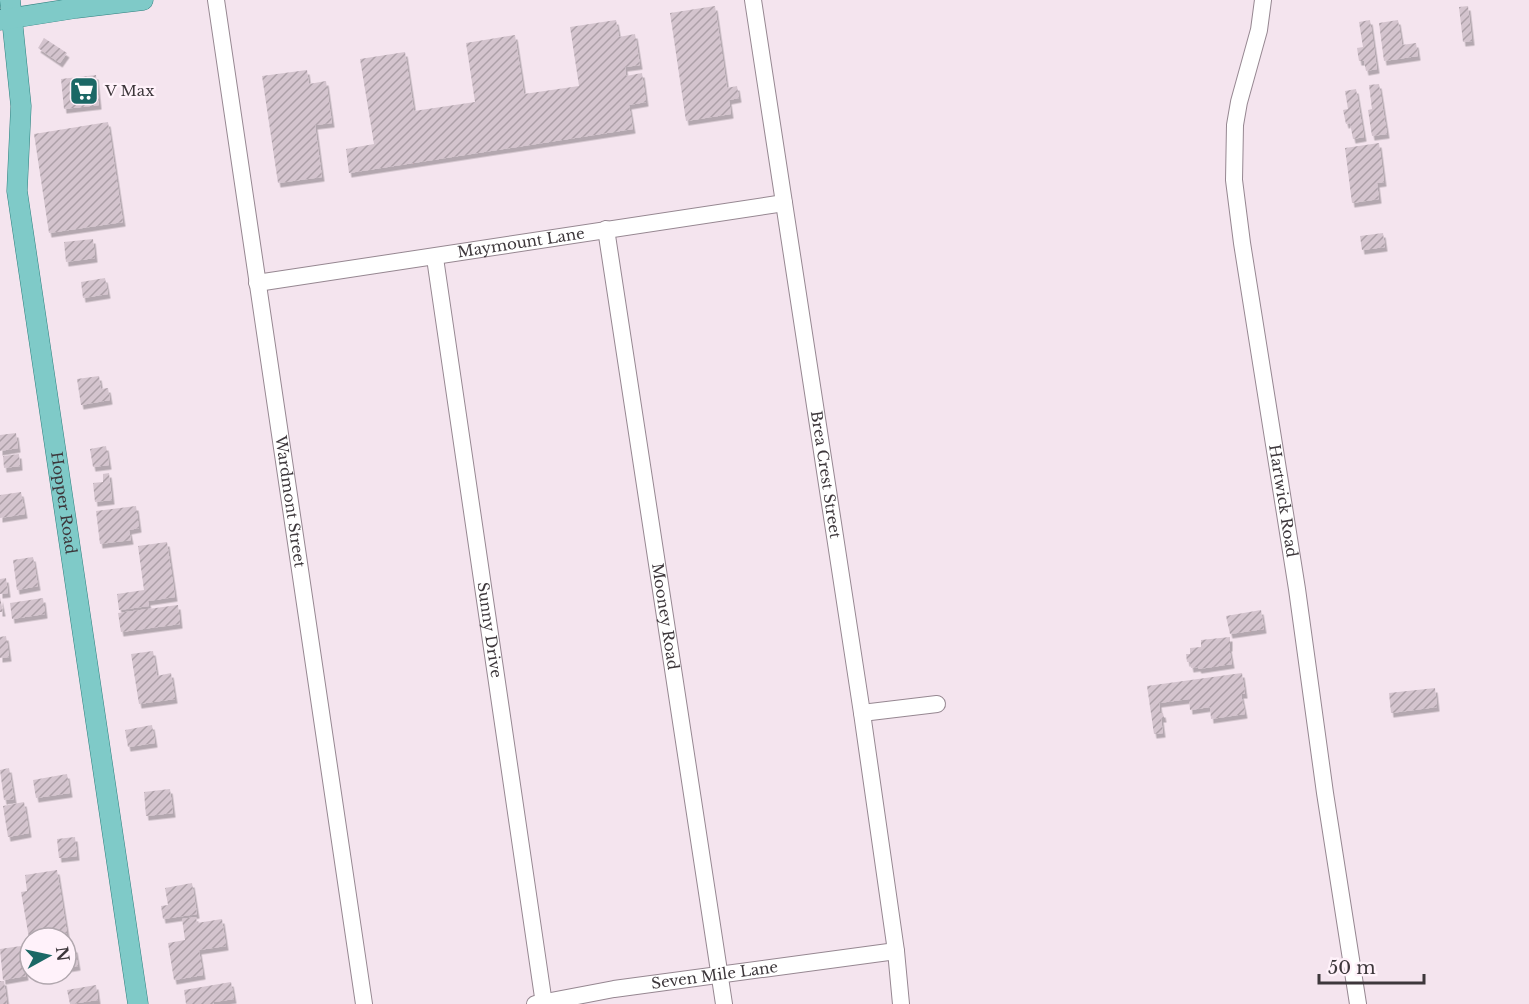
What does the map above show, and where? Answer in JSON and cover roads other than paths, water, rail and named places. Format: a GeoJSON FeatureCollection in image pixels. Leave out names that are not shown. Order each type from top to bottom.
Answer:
{"type":"FeatureCollection","features":[{"type":"Feature","properties":{"kind":"main road"},"geometry":{"type":"LineString","coordinates":[[8,13],[143,0]]}},
{"type":"Feature","properties":{"kind":"main road","name":"Hopper Road"},"geometry":{"type":"LineString","coordinates":[[8,13],[21,106],[17,191],[138,1004]]}},
{"type":"Feature","properties":{"kind":"street","name":"Wardmont Street"},"geometry":{"type":"LineString","coordinates":[[216,0],[364,1004]]}},
{"type":"Feature","properties":{"kind":"street","name":"Brea Crest Street"},"geometry":{"type":"LineString","coordinates":[[753,0],[862,713],[896,951],[901,1004]]}},
{"type":"Feature","properties":{"kind":"street","name":"Hartwick Road"},"geometry":{"type":"LineString","coordinates":[[1263,0],[1259,30],[1234,125],[1234,180],[1358,1004]]}},
{"type":"Feature","properties":{"kind":"street","name":"Maymount Lane"},"geometry":{"type":"LineString","coordinates":[[257,283],[435,258],[606,229],[784,203]]}},
{"type":"Feature","properties":{"kind":"street","name":"Mooney Road"},"geometry":{"type":"LineString","coordinates":[[606,229],[724,1004]]}},
{"type":"Feature","properties":{"kind":"street","name":"Sunny Drive"},"geometry":{"type":"LineString","coordinates":[[435,258],[540,1003]]}},
{"type":"Feature","properties":{"kind":"street"},"geometry":{"type":"LineString","coordinates":[[862,713],[937,704]]}},
{"type":"Feature","properties":{"kind":"street","name":"Seven Mile Lane"},"geometry":{"type":"LineString","coordinates":[[540,1003],[614,989],[896,951]]}},
{"type":"Feature","properties":{"kind":"place","name":"V Max"},"geometry":{"type":"Point","coordinates":[84,91]}}]}
